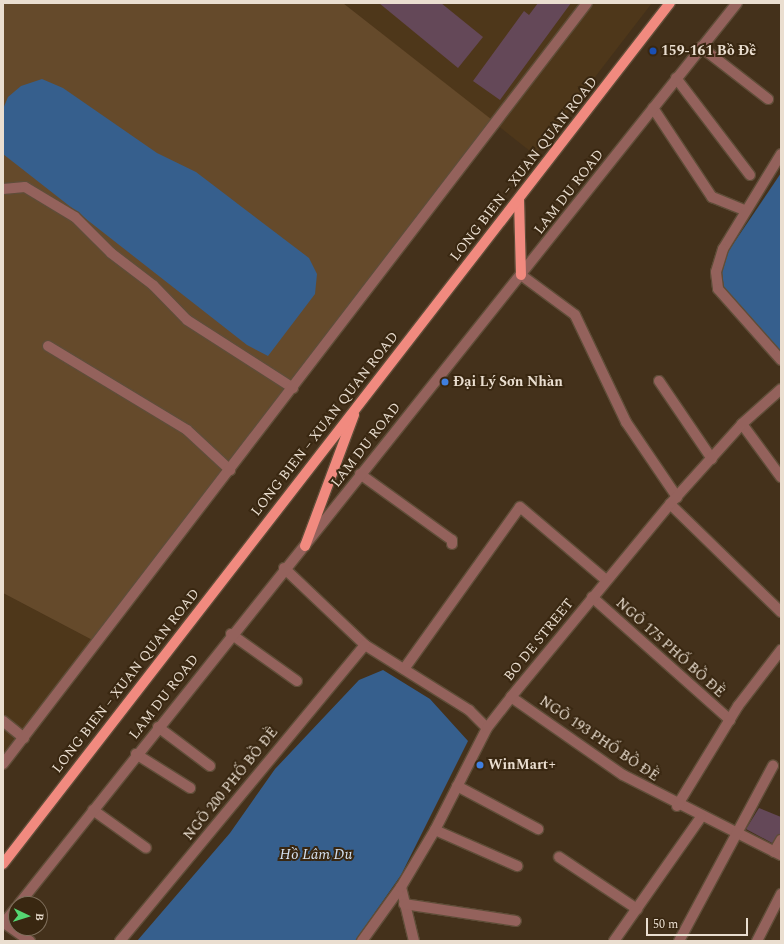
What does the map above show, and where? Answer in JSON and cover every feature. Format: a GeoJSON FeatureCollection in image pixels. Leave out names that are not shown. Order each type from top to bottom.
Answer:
{"type":"FeatureCollection","features":[{"type":"Feature","properties":{"kind":"main road","name":"LONG BIEN – XUAN QUAN ROAD"},"geometry":{"type":"LineString","coordinates":[[3,864],[670,3]]}},
{"type":"Feature","properties":{"kind":"main road"},"geometry":{"type":"LineString","coordinates":[[519,199],[520,275]]}},
{"type":"Feature","properties":{"kind":"main road"},"geometry":{"type":"LineString","coordinates":[[305,546],[358,404]]}},
{"type":"Feature","properties":{"kind":"street"},"geometry":{"type":"LineString","coordinates":[[3,764],[587,3]]}},
{"type":"Feature","properties":{"kind":"street","name":"LAM DU ROAD"},"geometry":{"type":"LineString","coordinates":[[25,896],[231,634],[284,568],[305,546],[360,474],[736,3]]}},
{"type":"Feature","properties":{"kind":"street"},"geometry":{"type":"LineString","coordinates":[[701,47],[768,99]]}},
{"type":"Feature","properties":{"kind":"street"},"geometry":{"type":"LineString","coordinates":[[676,78],[750,174]]}},
{"type":"Feature","properties":{"kind":"street"},"geometry":{"type":"LineString","coordinates":[[653,108],[712,197],[745,210]]}},
{"type":"Feature","properties":{"kind":"street"},"geometry":{"type":"LineString","coordinates":[[781,154],[745,210],[723,249],[716,272],[718,289],[781,360]]}},
{"type":"Feature","properties":{"kind":"street"},"geometry":{"type":"LineString","coordinates":[[3,189],[25,187],[75,217],[111,254],[153,285],[187,320],[293,388]]}},
{"type":"Feature","properties":{"kind":"street"},"geometry":{"type":"LineString","coordinates":[[520,275],[576,315],[626,422],[674,501],[781,612]]}},
{"type":"Feature","properties":{"kind":"street"},"geometry":{"type":"LineString","coordinates":[[48,346],[188,430],[230,470]]}},
{"type":"Feature","properties":{"kind":"street"},"geometry":{"type":"LineString","coordinates":[[659,381],[712,459]]}},
{"type":"Feature","properties":{"kind":"street","name":"BO DE STREET"},"geometry":{"type":"LineString","coordinates":[[362,941],[401,887],[435,830],[487,728],[606,580],[674,501],[742,424],[781,389]]}},
{"type":"Feature","properties":{"kind":"street"},"geometry":{"type":"LineString","coordinates":[[742,424],[781,477]]}},
{"type":"Feature","properties":{"kind":"street"},"geometry":{"type":"LineString","coordinates":[[360,474],[452,540],[452,544]]}},
{"type":"Feature","properties":{"kind":"street"},"geometry":{"type":"LineString","coordinates":[[404,669],[473,574],[515,510],[520,507],[606,580]]}},
{"type":"Feature","properties":{"kind":"street"},"geometry":{"type":"LineString","coordinates":[[284,568],[365,645],[469,710],[487,728]]}},
{"type":"Feature","properties":{"kind":"street","name":"NGÕ 175 PHỐ BỒ ĐỀ"},"geometry":{"type":"LineString","coordinates":[[592,597],[730,720]]}},
{"type":"Feature","properties":{"kind":"street"},"geometry":{"type":"LineString","coordinates":[[231,634],[297,681]]}},
{"type":"Feature","properties":{"kind":"street","name":"NGÕ 200 PHỐ BỒ ĐỀ"},"geometry":{"type":"LineString","coordinates":[[120,941],[365,645]]}},
{"type":"Feature","properties":{"kind":"street"},"geometry":{"type":"LineString","coordinates":[[677,806],[730,720],[781,650]]}},
{"type":"Feature","properties":{"kind":"street","name":"NGÕ 193 PHỐ BỒ ĐỀ"},"geometry":{"type":"LineString","coordinates":[[511,697],[623,775],[677,806],[777,854]]}},
{"type":"Feature","properties":{"kind":"street"},"geometry":{"type":"LineString","coordinates":[[3,721],[24,738]]}},
{"type":"Feature","properties":{"kind":"street"},"geometry":{"type":"LineString","coordinates":[[158,728],[210,766]]}},
{"type":"Feature","properties":{"kind":"street"},"geometry":{"type":"LineString","coordinates":[[136,754],[190,788]]}},
{"type":"Feature","properties":{"kind":"street"},"geometry":{"type":"LineString","coordinates":[[679,941],[773,766]]}},
{"type":"Feature","properties":{"kind":"street"},"geometry":{"type":"LineString","coordinates":[[457,786],[538,829]]}},
{"type":"Feature","properties":{"kind":"street"},"geometry":{"type":"LineString","coordinates":[[93,810],[146,848]]}},
{"type":"Feature","properties":{"kind":"street"},"geometry":{"type":"LineString","coordinates":[[614,941],[700,817]]}},
{"type":"Feature","properties":{"kind":"street"},"geometry":{"type":"LineString","coordinates":[[435,830],[517,866]]}},
{"type":"Feature","properties":{"kind":"street"},"geometry":{"type":"LineString","coordinates":[[777,854],[781,840]]}},
{"type":"Feature","properties":{"kind":"street"},"geometry":{"type":"LineString","coordinates":[[559,857],[637,909]]}},
{"type":"Feature","properties":{"kind":"street"},"geometry":{"type":"LineString","coordinates":[[401,887],[414,941]]}},
{"type":"Feature","properties":{"kind":"street"},"geometry":{"type":"LineString","coordinates":[[757,941],[781,894]]}},
{"type":"Feature","properties":{"kind":"street"},"geometry":{"type":"LineString","coordinates":[[404,904],[516,921]]}},
{"type":"Feature","properties":{"kind":"street"},"geometry":{"type":"LineString","coordinates":[[4,924],[30,941]]}},
{"type":"Feature","properties":{"kind":"shaded area"},"geometry":{"type":"Polygon","coordinates":[[[3,3],[343,3],[496,123],[98,643],[3,593],[3,3]]]}},
{"type":"Feature","properties":{"kind":"shaded area"},"geometry":{"type":"Polygon","coordinates":[[[343,3],[652,3],[535,155],[343,3]]]}},
{"type":"Feature","properties":{"kind":"shaded area"},"geometry":{"type":"Polygon","coordinates":[[[3,593],[98,643],[3,758],[3,593]]]}},
{"type":"Feature","properties":{"kind":"water"},"geometry":{"type":"Polygon","coordinates":[[[42,79],[63,88],[157,153],[196,172],[309,258],[317,274],[315,294],[268,356],[247,345],[3,154],[3,109],[8,97],[21,86],[42,79]]]}},
{"type":"Feature","properties":{"kind":"water"},"geometry":{"type":"Polygon","coordinates":[[[781,173],[781,359],[718,284],[721,262],[781,173]]]}},
{"type":"Feature","properties":{"kind":"water","name":"Hồ Lâm Du"},"geometry":{"type":"Polygon","coordinates":[[[383,670],[430,699],[468,741],[401,875],[355,941],[137,941],[230,833],[275,769],[359,680],[383,670]]]}},
{"type":"Feature","properties":{"kind":"building"},"geometry":{"type":"Polygon","coordinates":[[[379,3],[441,3],[483,37],[458,68],[379,3]]]}},
{"type":"Feature","properties":{"kind":"building"},"geometry":{"type":"Polygon","coordinates":[[[538,3],[571,3],[500,100],[473,81],[524,11],[529,15],[538,3]]]}},
{"type":"Feature","properties":{"kind":"building"},"geometry":{"type":"Polygon","coordinates":[[[759,808],[781,817],[781,834],[772,843],[746,829],[759,808]]]}},
{"type":"Feature","properties":{"kind":"place","name":"159-161 Bồ Đề"},"geometry":{"type":"Point","coordinates":[653,51]}},
{"type":"Feature","properties":{"kind":"place","name":"Đại Lý Sơn Nhàn"},"geometry":{"type":"Point","coordinates":[445,382]}},
{"type":"Feature","properties":{"kind":"place","name":"WinMart+"},"geometry":{"type":"Point","coordinates":[480,765]}}]}
